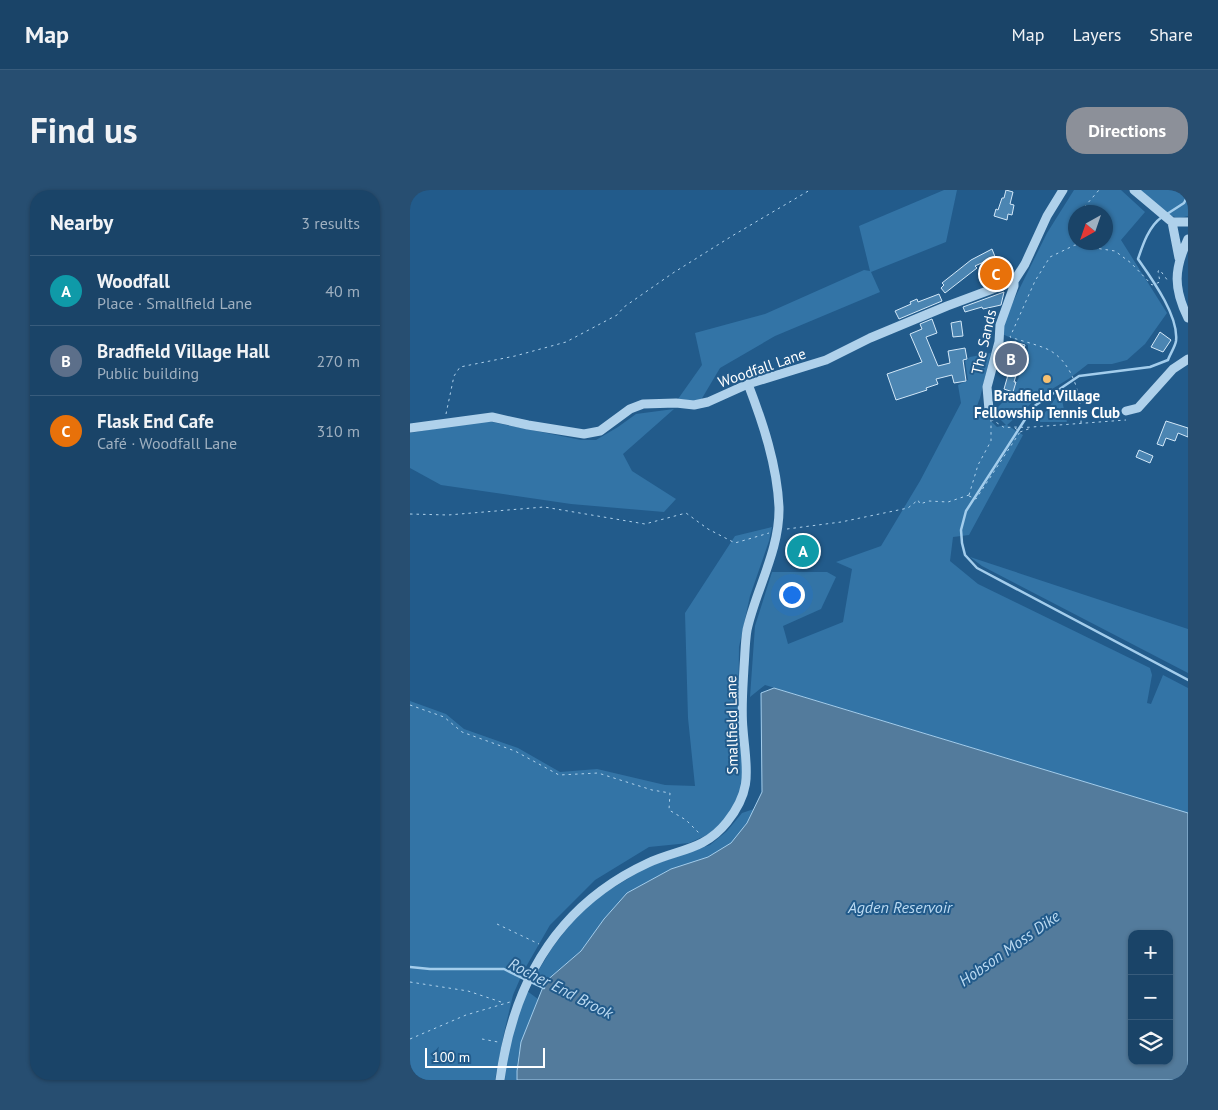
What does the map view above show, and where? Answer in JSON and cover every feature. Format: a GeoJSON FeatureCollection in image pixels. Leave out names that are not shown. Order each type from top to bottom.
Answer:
{"type":"FeatureCollection","features":[{"type":"Feature","properties":{"kind":"street"},"geometry":{"type":"LineString","coordinates":[[1014,281],[1022,270],[1047,216],[1063,190]]}},
{"type":"Feature","properties":{"kind":"street"},"geometry":{"type":"LineString","coordinates":[[1134,190],[1172,221],[1188,222]]}},
{"type":"Feature","properties":{"kind":"street"},"geometry":{"type":"LineString","coordinates":[[1172,221],[1179,258],[1176,282],[1179,298],[1188,318]]}},
{"type":"Feature","properties":{"kind":"street"},"geometry":{"type":"LineString","coordinates":[[1179,258],[1188,239]]}},
{"type":"Feature","properties":{"kind":"street","name":"Woodfall Lane"},"geometry":{"type":"LineString","coordinates":[[410,428],[492,417],[584,434],[600,431],[630,409],[643,404],[676,403],[694,405],[708,402],[748,384],[826,360],[870,338],[1014,281]]}},
{"type":"Feature","properties":{"kind":"street","name":"The Sands"},"geometry":{"type":"LineString","coordinates":[[990,414],[987,388],[999,342],[1000,325],[1014,286],[1014,281]]}},
{"type":"Feature","properties":{"kind":"street"},"geometry":{"type":"LineString","coordinates":[[1126,411],[1138,408],[1173,369],[1188,359]]}},
{"type":"Feature","properties":{"kind":"street","name":"Smallfield Lane"},"geometry":{"type":"LineString","coordinates":[[500,1080],[506,1042],[518,1004],[534,966],[545,948],[571,916],[586,901],[612,883],[648,863],[668,854],[693,848],[707,841],[726,823],[742,798],[745,788],[746,760],[742,728],[747,631],[777,531],[779,509],[776,475],[748,384]]}},
{"type":"Feature","properties":{"kind":"path"},"geometry":{"type":"LineString","coordinates":[[446,423],[454,376],[460,367],[515,356],[566,342],[617,315],[624,307],[673,273],[810,190]]}},
{"type":"Feature","properties":{"kind":"path"},"geometry":{"type":"LineString","coordinates":[[1086,205],[1099,190]]}},
{"type":"Feature","properties":{"kind":"path"},"geometry":{"type":"LineString","coordinates":[[1068,248],[1050,257],[1035,281],[1010,337],[1048,350],[1064,362],[1076,387],[1082,409],[1082,423]]}},
{"type":"Feature","properties":{"kind":"path"},"geometry":{"type":"LineString","coordinates":[[1109,250],[1115,251],[1131,263],[1152,284],[1160,282],[1158,271],[1160,270],[1168,281],[1176,282]]}},
{"type":"Feature","properties":{"kind":"path"},"geometry":{"type":"LineString","coordinates":[[990,414],[1004,428],[1014,426],[1032,428],[1127,420],[1138,408]]}},
{"type":"Feature","properties":{"kind":"path"},"geometry":{"type":"LineString","coordinates":[[969,496],[978,464],[991,441],[990,414]]}},
{"type":"Feature","properties":{"kind":"path"},"geometry":{"type":"LineString","coordinates":[[1014,426],[1020,432]]}},
{"type":"Feature","properties":{"kind":"path"},"geometry":{"type":"LineString","coordinates":[[777,531],[841,522],[908,508],[918,500],[920,504],[948,502],[969,496],[976,499],[1020,432],[1032,428]]}},
{"type":"Feature","properties":{"kind":"path"},"geometry":{"type":"LineString","coordinates":[[410,514],[448,515],[544,507],[645,524],[686,513],[708,529],[735,543],[767,533]]}},
{"type":"Feature","properties":{"kind":"path"},"geometry":{"type":"LineString","coordinates":[[410,705],[444,717],[462,732],[515,751],[560,775],[598,773],[652,790],[670,793],[669,810],[686,820],[707,841]]}},
{"type":"Feature","properties":{"kind":"path"},"geometry":{"type":"LineString","coordinates":[[497,924],[545,948]]}},
{"type":"Feature","properties":{"kind":"path"},"geometry":{"type":"LineString","coordinates":[[410,982],[468,991],[505,1003],[466,1015],[410,1039]]}},
{"type":"Feature","properties":{"kind":"path"},"geometry":{"type":"LineString","coordinates":[[482,1039],[506,1042]]}},
{"type":"Feature","properties":{"kind":"shaded area"},"geometry":{"type":"Polygon","coordinates":[[[944,190],[957,190],[946,242],[871,272],[880,292],[775,336],[720,368],[701,400],[678,399],[702,365],[695,333],[765,314],[864,270],[870,271],[859,226],[944,190]]]}},
{"type":"Feature","properties":{"kind":"shaded area"},"geometry":{"type":"Polygon","coordinates":[[[1074,190],[1121,190],[1145,212],[1121,240],[1167,313],[1145,344],[1127,360],[1112,364],[1088,364],[1070,378],[1036,399],[1007,425],[1023,435],[969,535],[953,537],[950,561],[978,584],[1150,668],[1152,675],[1147,703],[1151,704],[1163,675],[1188,688],[1188,813],[765,685],[750,697],[755,626],[772,572],[827,572],[836,577],[821,609],[783,626],[788,644],[843,622],[852,569],[836,562],[881,546],[920,481],[961,403],[958,385],[968,380],[965,361],[970,357],[991,353],[975,411],[985,415],[997,427],[1006,425],[993,412],[1013,392],[1028,353],[1028,345],[1002,334],[1002,324],[1047,233],[1074,190]]]}},
{"type":"Feature","properties":{"kind":"shaded area"},"geometry":{"type":"Polygon","coordinates":[[[1140,190],[1188,190],[1188,216],[1174,217],[1168,214],[1140,190]]]}},
{"type":"Feature","properties":{"kind":"shaded area"},"geometry":{"type":"Polygon","coordinates":[[[1060,392],[1067,422],[1038,422],[1060,392]]]}},
{"type":"Feature","properties":{"kind":"shaded area"},"geometry":{"type":"Polygon","coordinates":[[[674,409],[623,454],[632,471],[676,499],[664,512],[571,504],[441,485],[410,468],[410,433],[481,421],[581,440],[596,440],[636,414],[674,409]]]}},
{"type":"Feature","properties":{"kind":"shaded area"},"geometry":{"type":"Polygon","coordinates":[[[772,527],[750,596],[739,647],[738,729],[743,787],[732,810],[721,824],[707,835],[689,843],[649,847],[595,880],[550,925],[523,972],[513,995],[495,1080],[410,1080],[410,701],[446,714],[464,729],[518,748],[560,772],[597,769],[665,785],[695,786],[688,718],[685,613],[735,536],[772,527]]]}},
{"type":"Feature","properties":{"kind":"shaded area"},"geometry":{"type":"Polygon","coordinates":[[[970,557],[1188,629],[1188,673],[982,566],[970,557]]]}},
{"type":"Feature","properties":{"kind":"shaded area"},"geometry":{"type":"Polygon","coordinates":[[[754,809],[747,823],[731,844],[708,857],[671,869],[627,893],[604,919],[581,951],[545,982],[534,978],[552,948],[572,922],[593,900],[647,867],[710,845],[727,831],[742,813],[754,809]]]}},
{"type":"Feature","properties":{"kind":"shaded area"},"geometry":{"type":"Polygon","coordinates":[[[527,991],[538,999],[520,1048],[517,1080],[505,1080],[509,1045],[527,991]]]}},
{"type":"Feature","properties":{"kind":"water","name":"Agden Reservoir"},"geometry":{"type":"Polygon","coordinates":[[[774,688],[1188,813],[1188,1067],[1183,1080],[517,1080],[521,1042],[545,982],[581,951],[604,919],[627,893],[671,869],[708,857],[731,843],[747,823],[762,792],[761,693],[774,688]]]}},
{"type":"Feature","properties":{"kind":"building"},"geometry":{"type":"Polygon","coordinates":[[[1006,190],[1013,192],[1010,204],[1014,205],[1012,215],[1008,214],[1007,220],[994,216],[1002,198],[1004,198],[1006,190]]]}},
{"type":"Feature","properties":{"kind":"building"},"geometry":{"type":"Polygon","coordinates":[[[992,249],[1003,277],[989,283],[985,274],[992,272],[988,260],[975,266],[977,268],[945,293],[941,288],[944,285],[942,283],[971,260],[992,249]]]}},
{"type":"Feature","properties":{"kind":"building"},"geometry":{"type":"Polygon","coordinates":[[[1004,292],[1001,305],[983,309],[982,307],[965,312],[963,307],[1004,292]]]}},
{"type":"Feature","properties":{"kind":"building"},"geometry":{"type":"Polygon","coordinates":[[[939,294],[942,301],[899,319],[895,311],[911,304],[910,302],[917,299],[918,302],[939,294]]]}},
{"type":"Feature","properties":{"kind":"building"},"geometry":{"type":"Polygon","coordinates":[[[932,319],[937,333],[926,337],[938,366],[950,363],[948,351],[965,348],[967,359],[963,360],[966,381],[954,383],[952,375],[936,379],[938,384],[926,388],[927,390],[896,400],[887,374],[922,362],[910,334],[922,329],[920,324],[932,319]]]}},
{"type":"Feature","properties":{"kind":"building"},"geometry":{"type":"Polygon","coordinates":[[[961,321],[963,336],[953,337],[951,323],[961,321]]]}},
{"type":"Feature","properties":{"kind":"building"},"geometry":{"type":"Polygon","coordinates":[[[1160,332],[1171,340],[1163,352],[1151,347],[1160,332]]]}},
{"type":"Feature","properties":{"kind":"building"},"geometry":{"type":"Polygon","coordinates":[[[1015,342],[1025,345],[1014,382],[1016,382],[1013,392],[1004,389],[1008,375],[1001,370],[1008,343],[1014,345],[1015,342]]]}},
{"type":"Feature","properties":{"kind":"building"},"geometry":{"type":"Polygon","coordinates":[[[1166,421],[1188,428],[1188,437],[1178,433],[1175,441],[1166,438],[1163,446],[1157,444],[1166,421]]]}},
{"type":"Feature","properties":{"kind":"building"},"geometry":{"type":"Polygon","coordinates":[[[1139,450],[1153,456],[1150,463],[1136,457],[1139,450]]]}},
{"type":"Feature","properties":{"kind":"building"},"geometry":{"type":"Polygon","coordinates":[[[806,539],[811,560],[799,563],[795,541],[806,539]]]}},
{"type":"Feature","properties":{"kind":"waterway"},"geometry":{"type":"LineString","coordinates":[[1167,214],[1184,203],[1188,195]]}},
{"type":"Feature","properties":{"kind":"waterway"},"geometry":{"type":"LineString","coordinates":[[1162,217],[1150,230],[1138,259],[1163,298],[1173,320],[1176,341],[1168,360],[1150,367],[1079,376],[1033,407],[966,511],[961,530],[965,555],[977,568],[1188,680]]}},
{"type":"Feature","properties":{"kind":"waterway","name":"Rocher End Brook"},"geometry":{"type":"LineString","coordinates":[[410,967],[430,969],[504,969],[526,980]]}},
{"type":"Feature","properties":{"kind":"waterway","name":"Rocher End Brook"},"geometry":{"type":"LineString","coordinates":[[531,982],[544,988]]}},
{"type":"Feature","properties":{"kind":"place","name":"Flask End Cafe"},"geometry":{"type":"Point","coordinates":[996,274]}},
{"type":"Feature","properties":{"kind":"place","name":"Bradfield Village Hall"},"geometry":{"type":"Point","coordinates":[1011,359]}},
{"type":"Feature","properties":{"kind":"place","name":"Bradfield Village Fellowship Tennis Club"},"geometry":{"type":"Point","coordinates":[1047,379]}},
{"type":"Feature","properties":{"kind":"place","name":"Woodfall"},"geometry":{"type":"Point","coordinates":[803,551]}},
{"type":"Feature","properties":{"kind":"water label","name":"Hobson Moss Dike"},"geometry":{"type":"Point","coordinates":[1009,948]}}]}
